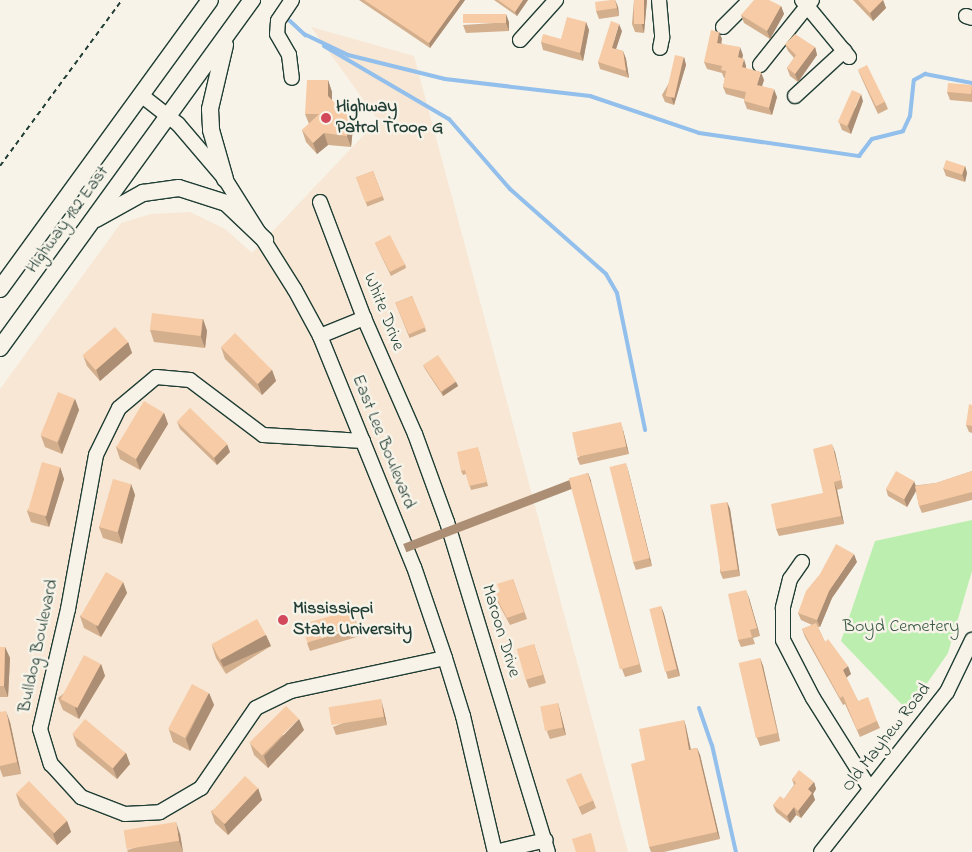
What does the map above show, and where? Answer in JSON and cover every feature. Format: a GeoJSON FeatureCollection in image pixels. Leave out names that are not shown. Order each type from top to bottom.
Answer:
{"type":"FeatureCollection","features":[{"type":"Feature","properties":{"kind":"main road"},"geometry":{"type":"LineString","coordinates":[[0,289],[210,0]]}},
{"type":"Feature","properties":{"kind":"main road","name":"Highway 182 East"},"geometry":{"type":"LineString","coordinates":[[0,348],[252,0]]}},
{"type":"Feature","properties":{"kind":"main road"},"geometry":{"type":"LineString","coordinates":[[225,179],[211,130],[210,109],[212,86],[230,30]]}},
{"type":"Feature","properties":{"kind":"main road"},"geometry":{"type":"LineString","coordinates":[[90,223],[143,193],[179,188],[226,203],[265,240]]}},
{"type":"Feature","properties":{"kind":"street"},"geometry":{"type":"LineString","coordinates":[[292,0],[278,21],[277,34],[289,55],[292,78]]}},
{"type":"Feature","properties":{"kind":"street"},"geometry":{"type":"LineString","coordinates":[[520,40],[556,0]]}},
{"type":"Feature","properties":{"kind":"street"},"geometry":{"type":"LineString","coordinates":[[658,0],[662,38],[660,48]]}},
{"type":"Feature","properties":{"kind":"street"},"geometry":{"type":"LineString","coordinates":[[724,27],[750,0]]}},
{"type":"Feature","properties":{"kind":"street"},"geometry":{"type":"LineString","coordinates":[[760,65],[807,2],[847,54],[795,96]]}},
{"type":"Feature","properties":{"kind":"street","name":"East Lee Boulevard"},"geometry":{"type":"LineString","coordinates":[[141,95],[168,115],[225,179],[265,240],[320,336],[414,567],[445,658],[463,716],[495,852]]}},
{"type":"Feature","properties":{"kind":"street","name":"White Drive"},"geometry":{"type":"LineString","coordinates":[[320,202],[364,318],[415,434]]}},
{"type":"Feature","properties":{"kind":"street"},"geometry":{"type":"LineString","coordinates":[[320,336],[364,318]]}},
{"type":"Feature","properties":{"kind":"street","name":"Bulldog Boulevard"},"geometry":{"type":"LineString","coordinates":[[363,441],[263,435],[190,380],[156,377],[119,408],[96,455],[68,609],[40,729],[51,764],[81,797],[125,814],[160,812],[201,788],[256,708],[291,690],[445,658]]}},
{"type":"Feature","properties":{"kind":"street","name":"Maroon Drive"},"geometry":{"type":"LineString","coordinates":[[415,434],[447,522],[547,846],[495,852]]}},
{"type":"Feature","properties":{"kind":"street"},"geometry":{"type":"LineString","coordinates":[[802,562],[790,579],[783,608],[783,640],[813,698],[870,789]]}},
{"type":"Feature","properties":{"kind":"street","name":"Old Mayhew Road"},"geometry":{"type":"LineString","coordinates":[[826,849],[870,789],[947,692],[972,640]]}},
{"type":"Feature","properties":{"kind":"path"},"geometry":{"type":"LineString","coordinates":[[0,166],[122,0]]}},
{"type":"Feature","properties":{"kind":"shaded area","name":"Mississippi State University"},"geometry":{"type":"Polygon","coordinates":[[[311,27],[414,56],[628,852],[0,852],[0,389],[121,223],[151,214],[190,212],[225,229],[252,253],[378,120],[311,27]]]}},
{"type":"Feature","properties":{"kind":"green space","name":"Boyd Cemetery"},"geometry":{"type":"Polygon","coordinates":[[[972,520],[972,571],[948,653],[908,711],[841,641],[875,541],[972,520]]]}},
{"type":"Feature","properties":{"kind":"building"},"geometry":{"type":"Polygon","coordinates":[[[364,0],[460,0],[429,43],[364,0]]]}},
{"type":"Feature","properties":{"kind":"building"},"geometry":{"type":"Polygon","coordinates":[[[498,0],[523,0],[515,12],[498,0]]]}},
{"type":"Feature","properties":{"kind":"building"},"geometry":{"type":"Polygon","coordinates":[[[615,0],[617,8],[596,11],[595,2],[615,0]]]}},
{"type":"Feature","properties":{"kind":"building"},"geometry":{"type":"Polygon","coordinates":[[[634,0],[644,0],[644,24],[634,24],[634,0]]]}},
{"type":"Feature","properties":{"kind":"building"},"geometry":{"type":"Polygon","coordinates":[[[754,0],[769,0],[781,6],[767,31],[741,15],[754,0]]]}},
{"type":"Feature","properties":{"kind":"building"},"geometry":{"type":"Polygon","coordinates":[[[858,0],[883,0],[870,13],[858,0]]]}},
{"type":"Feature","properties":{"kind":"building"},"geometry":{"type":"Polygon","coordinates":[[[463,14],[506,14],[506,23],[463,23],[463,14]]]}},
{"type":"Feature","properties":{"kind":"building"},"geometry":{"type":"Polygon","coordinates":[[[567,17],[586,22],[580,53],[541,42],[543,34],[561,39],[567,17]]]}},
{"type":"Feature","properties":{"kind":"building"},"geometry":{"type":"Polygon","coordinates":[[[611,21],[619,24],[612,48],[623,51],[626,71],[598,62],[611,21]]]}},
{"type":"Feature","properties":{"kind":"building"},"geometry":{"type":"Polygon","coordinates":[[[711,30],[719,32],[717,43],[740,47],[738,57],[744,59],[742,67],[761,72],[757,85],[774,89],[769,108],[744,101],[746,92],[723,87],[726,71],[721,70],[722,66],[704,62],[711,30]]]}},
{"type":"Feature","properties":{"kind":"building"},"geometry":{"type":"Polygon","coordinates":[[[795,34],[815,47],[795,74],[787,68],[796,55],[785,44],[795,34]]]}},
{"type":"Feature","properties":{"kind":"building"},"geometry":{"type":"Polygon","coordinates":[[[675,55],[684,57],[674,98],[666,96],[675,55]]]}},
{"type":"Feature","properties":{"kind":"building"},"geometry":{"type":"Polygon","coordinates":[[[867,65],[885,102],[876,106],[858,69],[867,65]]]}},
{"type":"Feature","properties":{"kind":"building","name":"Highway Patrol Troop G"},"geometry":{"type":"Polygon","coordinates":[[[307,80],[328,80],[328,96],[349,117],[347,136],[324,133],[313,143],[302,130],[319,114],[305,114],[307,80]]]}},
{"type":"Feature","properties":{"kind":"building"},"geometry":{"type":"Polygon","coordinates":[[[948,83],[972,85],[971,94],[947,92],[948,83]]]}},
{"type":"Feature","properties":{"kind":"building"},"geometry":{"type":"Polygon","coordinates":[[[852,90],[861,94],[847,126],[838,122],[852,90]]]}},
{"type":"Feature","properties":{"kind":"building"},"geometry":{"type":"Polygon","coordinates":[[[946,160],[965,166],[962,175],[943,169],[946,160]]]}},
{"type":"Feature","properties":{"kind":"building"},"geometry":{"type":"Polygon","coordinates":[[[373,171],[382,196],[365,203],[356,177],[373,171]]]}},
{"type":"Feature","properties":{"kind":"building"},"geometry":{"type":"Polygon","coordinates":[[[390,235],[405,264],[390,272],[375,243],[390,235]]]}},
{"type":"Feature","properties":{"kind":"building"},"geometry":{"type":"Polygon","coordinates":[[[412,296],[425,327],[409,334],[395,303],[412,296]]]}},
{"type":"Feature","properties":{"kind":"building"},"geometry":{"type":"Polygon","coordinates":[[[152,313],[203,319],[201,336],[150,330],[152,313]]]}},
{"type":"Feature","properties":{"kind":"building"},"geometry":{"type":"Polygon","coordinates":[[[115,327],[128,342],[96,370],[83,355],[115,327]]]}},
{"type":"Feature","properties":{"kind":"building"},"geometry":{"type":"Polygon","coordinates":[[[235,333],[272,370],[258,384],[221,347],[235,333]]]}},
{"type":"Feature","properties":{"kind":"building"},"geometry":{"type":"Polygon","coordinates":[[[438,355],[456,382],[441,392],[423,365],[438,355]]]}},
{"type":"Feature","properties":{"kind":"building"},"geometry":{"type":"Polygon","coordinates":[[[58,392],[75,399],[57,442],[40,436],[58,392]]]}},
{"type":"Feature","properties":{"kind":"building"},"geometry":{"type":"Polygon","coordinates":[[[144,401],[164,413],[136,459],[116,447],[144,401]]]}},
{"type":"Feature","properties":{"kind":"building"},"geometry":{"type":"Polygon","coordinates":[[[969,404],[972,405],[972,426],[966,425],[969,404]]]}},
{"type":"Feature","properties":{"kind":"building"},"geometry":{"type":"Polygon","coordinates":[[[190,408],[227,444],[214,458],[177,422],[190,408]]]}},
{"type":"Feature","properties":{"kind":"building"},"geometry":{"type":"Polygon","coordinates":[[[621,422],[626,446],[577,457],[572,432],[621,422]]]}},
{"type":"Feature","properties":{"kind":"building"},"geometry":{"type":"Polygon","coordinates":[[[832,444],[841,480],[834,482],[841,516],[776,529],[771,504],[823,493],[813,449],[832,444]]]}},
{"type":"Feature","properties":{"kind":"building"},"geometry":{"type":"Polygon","coordinates":[[[478,447],[487,482],[469,486],[465,470],[461,471],[457,452],[478,447]]]}},
{"type":"Feature","properties":{"kind":"building"},"geometry":{"type":"Polygon","coordinates":[[[42,462],[60,467],[46,516],[28,511],[42,462]]]}},
{"type":"Feature","properties":{"kind":"building"},"geometry":{"type":"Polygon","coordinates":[[[626,463],[650,558],[633,562],[610,467],[626,463]]]}},
{"type":"Feature","properties":{"kind":"building"},"geometry":{"type":"Polygon","coordinates":[[[896,471],[914,481],[904,500],[886,489],[896,471]]]}},
{"type":"Feature","properties":{"kind":"building"},"geometry":{"type":"Polygon","coordinates":[[[972,471],[972,492],[919,506],[915,486],[936,483],[972,471]]]}},
{"type":"Feature","properties":{"kind":"building"},"geometry":{"type":"Polygon","coordinates":[[[588,473],[639,664],[620,669],[569,478],[588,473]]]}},
{"type":"Feature","properties":{"kind":"building"},"geometry":{"type":"Polygon","coordinates":[[[113,479],[131,484],[117,532],[99,527],[113,479]]]}},
{"type":"Feature","properties":{"kind":"building"},"geometry":{"type":"Polygon","coordinates":[[[727,502],[738,569],[721,572],[710,505],[727,502]]]}},
{"type":"Feature","properties":{"kind":"building"},"geometry":{"type":"Polygon","coordinates":[[[836,544],[854,554],[829,591],[817,620],[798,613],[806,591],[820,574],[836,544]]]}},
{"type":"Feature","properties":{"kind":"building"},"geometry":{"type":"Polygon","coordinates":[[[106,572],[123,582],[98,626],[81,616],[106,572]]]}},
{"type":"Feature","properties":{"kind":"building"},"geometry":{"type":"Polygon","coordinates":[[[513,579],[524,612],[507,618],[494,593],[500,591],[497,584],[513,579]]]}},
{"type":"Feature","properties":{"kind":"building"},"geometry":{"type":"Polygon","coordinates":[[[746,590],[757,628],[750,630],[752,637],[738,640],[728,594],[746,590]]]}},
{"type":"Feature","properties":{"kind":"building"},"geometry":{"type":"Polygon","coordinates":[[[661,606],[677,669],[665,672],[649,609],[661,606]]]}},
{"type":"Feature","properties":{"kind":"building"},"geometry":{"type":"Polygon","coordinates":[[[352,610],[357,628],[307,643],[302,624],[352,610]]]}},
{"type":"Feature","properties":{"kind":"building"},"geometry":{"type":"Polygon","coordinates":[[[257,619],[266,635],[220,660],[212,644],[257,619]]]}},
{"type":"Feature","properties":{"kind":"building"},"geometry":{"type":"Polygon","coordinates":[[[816,623],[825,642],[828,639],[848,666],[843,670],[858,701],[868,697],[877,721],[857,730],[843,696],[840,698],[802,629],[816,623]]]}},
{"type":"Feature","properties":{"kind":"building"},"geometry":{"type":"Polygon","coordinates":[[[534,644],[543,675],[526,680],[517,649],[534,644]]]}},
{"type":"Feature","properties":{"kind":"building"},"geometry":{"type":"Polygon","coordinates":[[[0,647],[5,647],[4,686],[0,686],[0,647]]]}},
{"type":"Feature","properties":{"kind":"building"},"geometry":{"type":"Polygon","coordinates":[[[84,655],[101,664],[77,708],[61,699],[84,655]]]}},
{"type":"Feature","properties":{"kind":"building"},"geometry":{"type":"Polygon","coordinates":[[[760,658],[777,733],[756,738],[739,663],[760,658]]]}},
{"type":"Feature","properties":{"kind":"building"},"geometry":{"type":"Polygon","coordinates":[[[192,684],[209,693],[185,738],[168,729],[192,684]]]}},
{"type":"Feature","properties":{"kind":"building"},"geometry":{"type":"Polygon","coordinates":[[[381,699],[384,717],[331,725],[329,707],[381,699]]]}},
{"type":"Feature","properties":{"kind":"building"},"geometry":{"type":"Polygon","coordinates":[[[558,703],[563,728],[545,731],[540,706],[558,703]]]}},
{"type":"Feature","properties":{"kind":"building"},"geometry":{"type":"Polygon","coordinates":[[[286,706],[299,719],[262,755],[249,743],[286,706]]]}},
{"type":"Feature","properties":{"kind":"building"},"geometry":{"type":"Polygon","coordinates":[[[6,711],[17,762],[0,766],[0,712],[6,711]]]}},
{"type":"Feature","properties":{"kind":"building"},"geometry":{"type":"Polygon","coordinates":[[[85,719],[126,753],[113,768],[72,734],[85,719]]]}},
{"type":"Feature","properties":{"kind":"building"},"geometry":{"type":"Polygon","coordinates":[[[684,720],[689,750],[697,748],[717,832],[649,847],[631,764],[645,760],[639,729],[684,720]]]}},
{"type":"Feature","properties":{"kind":"building"},"geometry":{"type":"Polygon","coordinates":[[[799,770],[814,782],[808,789],[812,793],[798,811],[794,807],[787,816],[773,805],[780,796],[784,799],[796,783],[792,779],[799,770]]]}},
{"type":"Feature","properties":{"kind":"building"},"geometry":{"type":"Polygon","coordinates":[[[581,773],[593,800],[579,807],[566,780],[581,773]]]}},
{"type":"Feature","properties":{"kind":"building"},"geometry":{"type":"Polygon","coordinates":[[[245,776],[258,788],[225,824],[212,812],[245,776]]]}},
{"type":"Feature","properties":{"kind":"building"},"geometry":{"type":"Polygon","coordinates":[[[29,781],[67,821],[54,833],[16,794],[29,781]]]}},
{"type":"Feature","properties":{"kind":"building"},"geometry":{"type":"Polygon","coordinates":[[[176,822],[179,841],[127,849],[124,830],[176,822]]]}},
{"type":"Feature","properties":{"kind":"building"},"geometry":{"type":"Polygon","coordinates":[[[591,833],[596,852],[576,852],[572,839],[591,833]]]}},
{"type":"Feature","properties":{"kind":"waterway"},"geometry":{"type":"LineString","coordinates":[[290,21],[305,35]]}},
{"type":"Feature","properties":{"kind":"waterway"},"geometry":{"type":"LineString","coordinates":[[304,34],[348,55],[445,79],[590,96],[699,133],[859,156],[872,139],[903,131],[910,116],[914,80],[925,74],[972,83]]}},
{"type":"Feature","properties":{"kind":"waterway"},"geometry":{"type":"LineString","coordinates":[[324,46],[449,119],[510,189],[606,274],[617,293],[645,430]]}},
{"type":"Feature","properties":{"kind":"waterway"},"geometry":{"type":"LineString","coordinates":[[699,708],[712,745],[736,852]]}},
{"type":"Feature","properties":{"kind":"place","name":"Highway Patrol Troop G"},"geometry":{"type":"Point","coordinates":[326,118]}},
{"type":"Feature","properties":{"kind":"place","name":"Mississippi State University"},"geometry":{"type":"Point","coordinates":[283,620]}}]}
